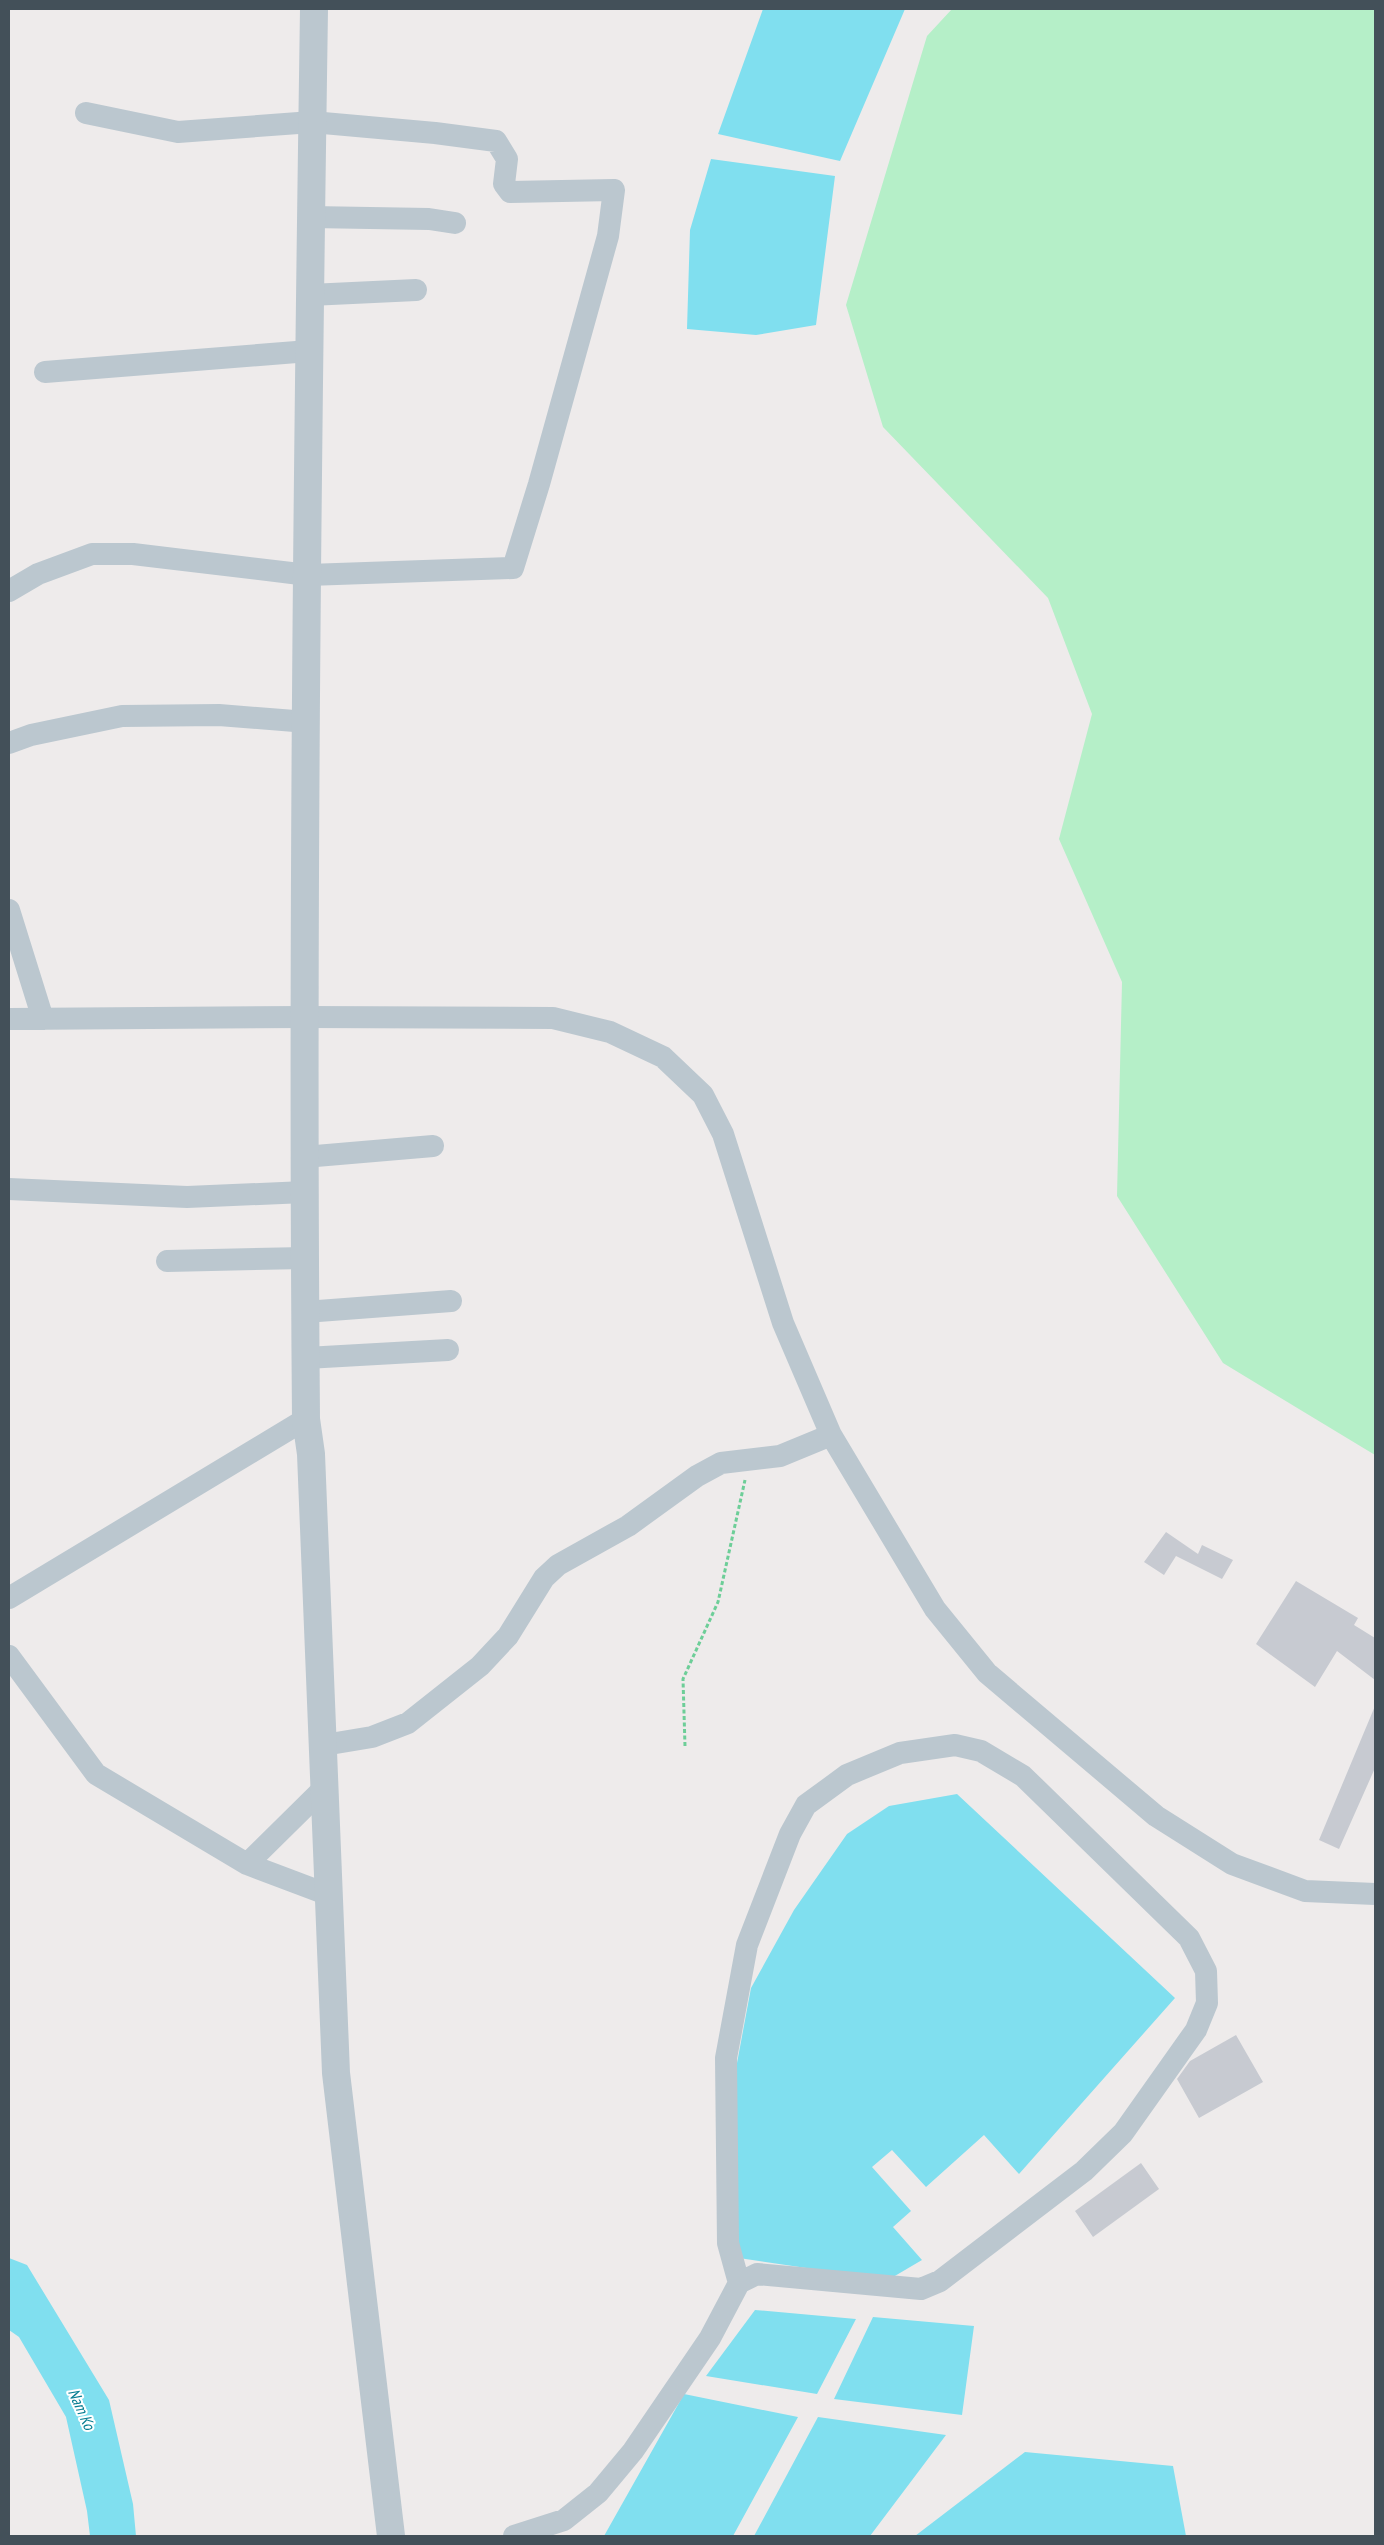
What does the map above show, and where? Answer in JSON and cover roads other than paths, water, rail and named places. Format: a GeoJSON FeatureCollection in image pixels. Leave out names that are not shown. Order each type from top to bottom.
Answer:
{"type":"FeatureCollection","features":[{"type":"Feature","properties":{"kind":"street"},"geometry":{"type":"LineString","coordinates":[[314,9],[309,351],[304,1156],[306,1419],[311,1454],[336,2072],[391,2536]]}},
{"type":"Feature","properties":{"kind":"street"},"geometry":{"type":"LineString","coordinates":[[9,591],[38,574],[92,554],[133,554],[308,575],[513,568],[542,474],[608,236],[614,190],[510,192],[504,184],[507,159],[496,141],[312,122],[178,132],[86,113]]}},
{"type":"Feature","properties":{"kind":"street"},"geometry":{"type":"LineString","coordinates":[[311,217],[430,219],[455,224]]}},
{"type":"Feature","properties":{"kind":"street"},"geometry":{"type":"LineString","coordinates":[[310,295],[416,290]]}},
{"type":"Feature","properties":{"kind":"street"},"geometry":{"type":"LineString","coordinates":[[45,372],[309,351]]}},
{"type":"Feature","properties":{"kind":"street"},"geometry":{"type":"LineString","coordinates":[[9,742],[31,735],[122,716],[219,715],[307,722]]}},
{"type":"Feature","properties":{"kind":"street"},"geometry":{"type":"LineString","coordinates":[[9,910],[43,1019]]}},
{"type":"Feature","properties":{"kind":"street"},"geometry":{"type":"LineString","coordinates":[[9,1019],[553,1018],[610,1032],[663,1057],[703,1095],[724,1134],[783,1323],[831,1435],[934,1609],[988,1673],[1156,1816],[1232,1864],[1305,1891],[1375,1894]]}},
{"type":"Feature","properties":{"kind":"street"},"geometry":{"type":"LineString","coordinates":[[304,1156],[433,1146]]}},
{"type":"Feature","properties":{"kind":"street"},"geometry":{"type":"LineString","coordinates":[[9,1189],[187,1197],[304,1192]]}},
{"type":"Feature","properties":{"kind":"street"},"geometry":{"type":"LineString","coordinates":[[167,1261],[305,1258]]}},
{"type":"Feature","properties":{"kind":"street"},"geometry":{"type":"LineString","coordinates":[[305,1312],[451,1301]]}},
{"type":"Feature","properties":{"kind":"street"},"geometry":{"type":"LineString","coordinates":[[306,1358],[448,1350]]}},
{"type":"Feature","properties":{"kind":"street"},"geometry":{"type":"LineString","coordinates":[[9,1598],[306,1419]]}},
{"type":"Feature","properties":{"kind":"street"},"geometry":{"type":"LineString","coordinates":[[324,1745],[372,1737],[408,1723],[480,1666],[508,1636],[544,1578],[558,1565],[628,1526],[697,1476],[721,1463],[780,1456],[831,1435]]}},
{"type":"Feature","properties":{"kind":"street"},"geometry":{"type":"LineString","coordinates":[[9,1656],[96,1774],[247,1864],[329,1895]]}},
{"type":"Feature","properties":{"kind":"street"},"geometry":{"type":"LineString","coordinates":[[514,2536],[564,2520],[598,2493],[633,2451],[710,2338],[739,2283],[757,2274],[921,2289],[940,2281],[1091,2164],[1123,2133],[1196,2030],[1207,2003],[1206,1970],[1189,1938],[1024,1776],[981,1751],[955,1745],[900,1754],[847,1775],[806,1805],[790,1834],[747,1945],[726,2058],[728,2244],[739,2283]]}},
{"type":"Feature","properties":{"kind":"street"},"geometry":{"type":"LineString","coordinates":[[247,1864],[324,1788]]}},
{"type":"Feature","properties":{"kind":"water"},"geometry":{"type":"Polygon","coordinates":[[[763,9],[905,9],[840,161],[718,134],[763,9]]]}},
{"type":"Feature","properties":{"kind":"water"},"geometry":{"type":"Polygon","coordinates":[[[711,159],[835,176],[816,325],[756,335],[687,329],[690,230],[711,159]]]}},
{"type":"Feature","properties":{"kind":"water"},"geometry":{"type":"Polygon","coordinates":[[[957,1794],[1175,1998],[1019,2174],[984,2135],[926,2187],[892,2150],[872,2167],[911,2211],[893,2227],[922,2260],[888,2280],[739,2258],[732,2090],[751,1988],[794,1910],[847,1834],[889,1806],[957,1794]]]}},
{"type":"Feature","properties":{"kind":"water","name":"Nam Ko"},"geometry":{"type":"Polygon","coordinates":[[[9,2258],[27,2265],[109,2400],[133,2504],[136,2536],[90,2536],[87,2511],[66,2417],[19,2337],[9,2330],[9,2258]]]}},
{"type":"Feature","properties":{"kind":"water"},"geometry":{"type":"Polygon","coordinates":[[[755,2310],[856,2319],[817,2394],[706,2376],[755,2310]]]}},
{"type":"Feature","properties":{"kind":"water"},"geometry":{"type":"Polygon","coordinates":[[[873,2317],[974,2326],[962,2415],[834,2399],[873,2317]]]}},
{"type":"Feature","properties":{"kind":"water"},"geometry":{"type":"Polygon","coordinates":[[[684,2394],[798,2417],[733,2536],[604,2536],[684,2394]]]}},
{"type":"Feature","properties":{"kind":"water"},"geometry":{"type":"Polygon","coordinates":[[[818,2417],[946,2435],[870,2536],[754,2536],[818,2417]]]}},
{"type":"Feature","properties":{"kind":"water"},"geometry":{"type":"Polygon","coordinates":[[[1025,2452],[1173,2466],[1186,2536],[915,2536],[1025,2452]]]}}]}
